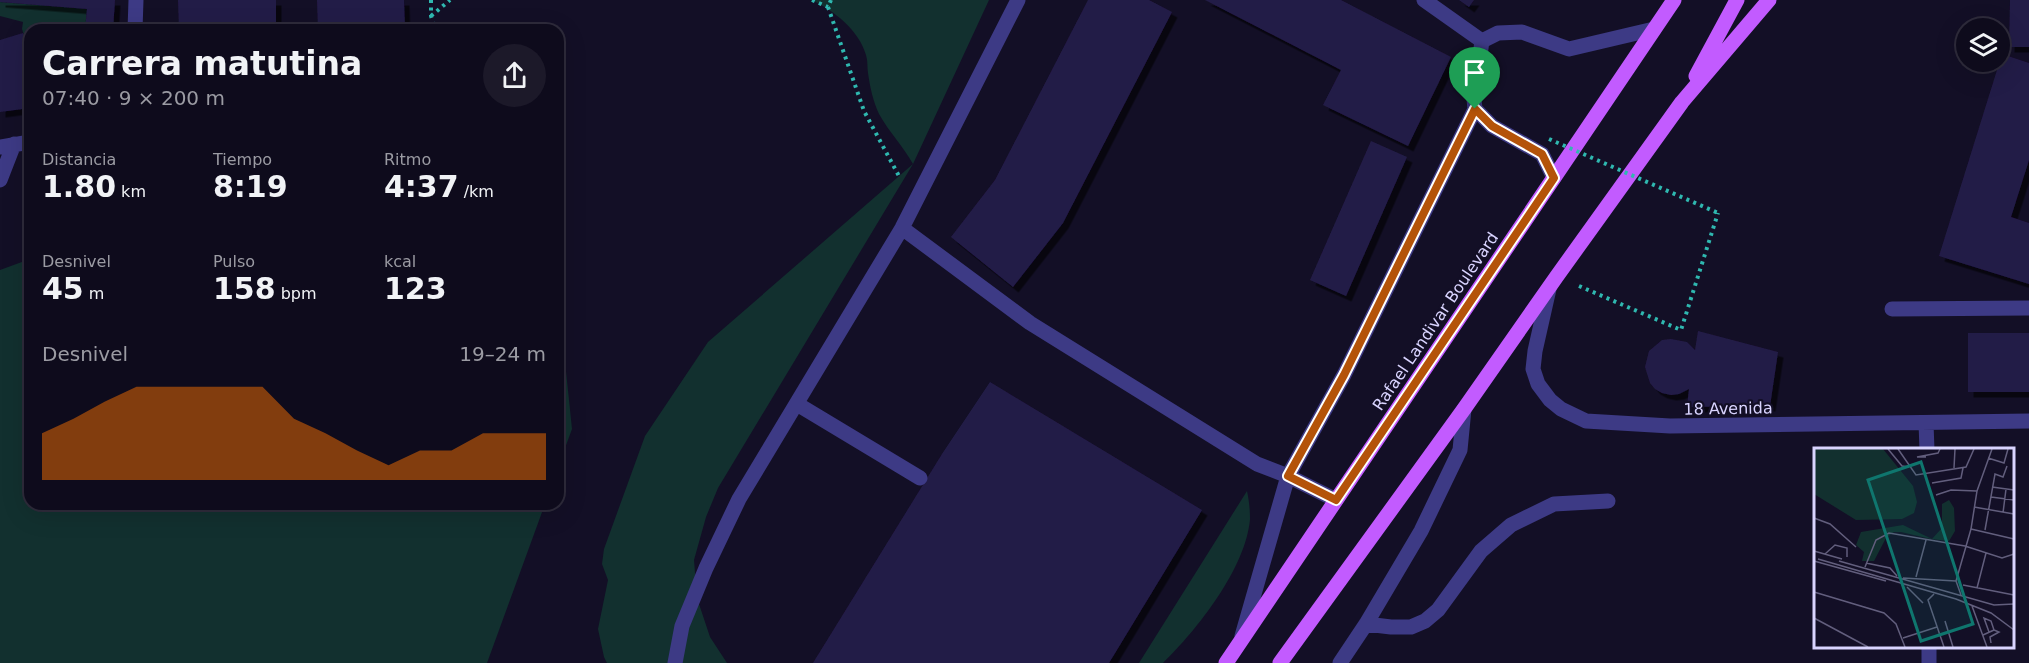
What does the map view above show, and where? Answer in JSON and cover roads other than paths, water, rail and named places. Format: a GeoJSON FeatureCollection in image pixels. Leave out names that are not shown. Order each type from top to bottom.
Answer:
{"type":"FeatureCollection","features":[{"type":"Feature","properties":{"kind":"main road","name":"Rafael Landivar Boulevard"},"geometry":{"type":"LineString","coordinates":[[1226,663],[1674,0]]}},
{"type":"Feature","properties":{"kind":"main road"},"geometry":{"type":"LineString","coordinates":[[1682,102],[1737,0]]}},
{"type":"Feature","properties":{"kind":"main road"},"geometry":{"type":"LineString","coordinates":[[1280,663],[1682,102],[1769,0]]}},
{"type":"Feature","properties":{"kind":"street"},"geometry":{"type":"LineString","coordinates":[[135,24],[136,0]]}},
{"type":"Feature","properties":{"kind":"street"},"geometry":{"type":"LineString","coordinates":[[675,663],[682,626],[706,568],[739,499],[902,228],[1018,0]]}},
{"type":"Feature","properties":{"kind":"street"},"geometry":{"type":"LineString","coordinates":[[1424,0],[1482,40]]}},
{"type":"Feature","properties":{"kind":"street"},"geometry":{"type":"LineString","coordinates":[[1482,40],[1498,33],[1522,32],[1569,49],[1654,29]]}},
{"type":"Feature","properties":{"kind":"street"},"geometry":{"type":"LineString","coordinates":[[1240,642],[1288,476],[1340,384],[1475,109],[1474,99],[1482,40]]}},
{"type":"Feature","properties":{"kind":"street"},"geometry":{"type":"LineString","coordinates":[[1475,109],[1492,126],[1542,154],[1554,178]]}},
{"type":"Feature","properties":{"kind":"street"},"geometry":{"type":"LineString","coordinates":[[0,180],[7,146],[24,143]]}},
{"type":"Feature","properties":{"kind":"street"},"geometry":{"type":"LineString","coordinates":[[902,228],[1030,323],[1257,464],[1288,476],[1336,500]]}},
{"type":"Feature","properties":{"kind":"street","name":"18 Avenida"},"geometry":{"type":"LineString","coordinates":[[1553,283],[1535,351],[1533,369],[1538,384],[1550,400],[1561,410],[1586,421],[1670,426],[2029,421]]}},
{"type":"Feature","properties":{"kind":"street"},"geometry":{"type":"LineString","coordinates":[[1892,309],[2029,308]]}},
{"type":"Feature","properties":{"kind":"street"},"geometry":{"type":"LineString","coordinates":[[797,404],[920,478]]}},
{"type":"Feature","properties":{"kind":"street"},"geometry":{"type":"LineString","coordinates":[[1340,663],[1421,531],[1460,450],[1464,409]]}},
{"type":"Feature","properties":{"kind":"street"},"geometry":{"type":"LineString","coordinates":[[1926,423],[1927,448]]}},
{"type":"Feature","properties":{"kind":"street"},"geometry":{"type":"LineString","coordinates":[[1366,624],[1411,627],[1425,621],[1438,610],[1481,551],[1511,525],[1554,504],[1608,501]]}}]}
